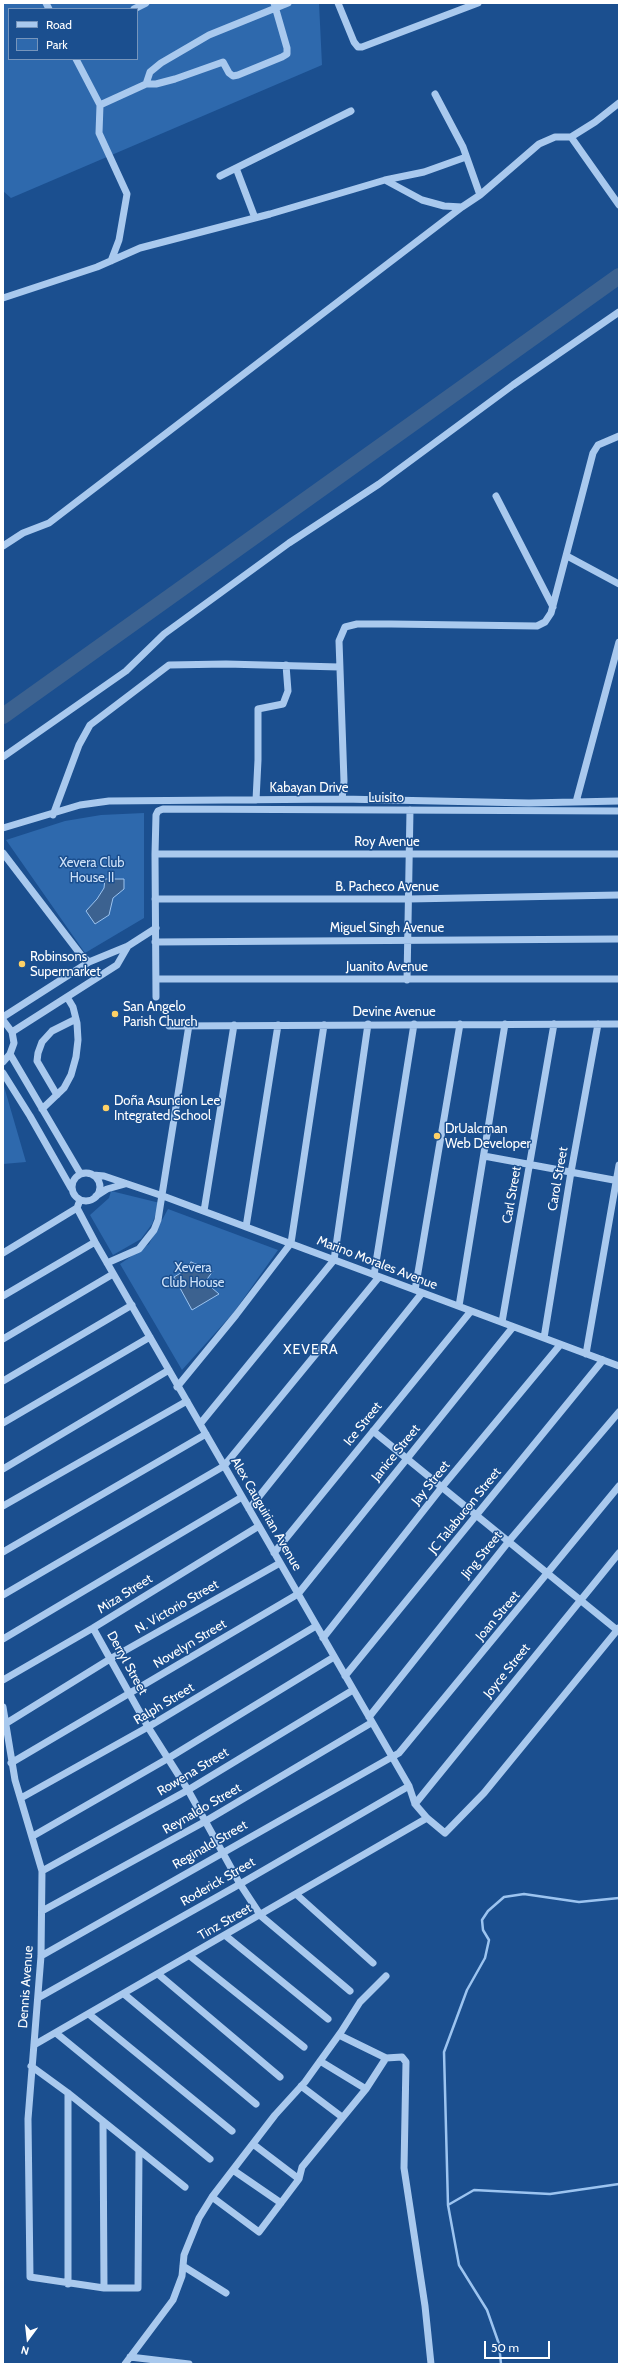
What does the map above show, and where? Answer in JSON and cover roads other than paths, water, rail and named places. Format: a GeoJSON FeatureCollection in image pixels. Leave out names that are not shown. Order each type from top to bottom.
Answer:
{"type":"FeatureCollection","features":[{"type":"Feature","properties":{"kind":"street"},"geometry":{"type":"LineString","coordinates":[[136,8],[146,3]]}},
{"type":"Feature","properties":{"kind":"street"},"geometry":{"type":"LineString","coordinates":[[146,84],[150,72],[160,63],[183,49],[209,35],[276,6],[288,3]]}},
{"type":"Feature","properties":{"kind":"street"},"geometry":{"type":"LineString","coordinates":[[340,4],[354,42],[358,47],[362,47],[478,3]]}},
{"type":"Feature","properties":{"kind":"street"},"geometry":{"type":"LineString","coordinates":[[100,105],[146,84],[156,84],[175,79],[223,62],[228,73],[233,76],[282,57],[287,54],[287,48],[276,6]]}},
{"type":"Feature","properties":{"kind":"street"},"geometry":{"type":"LineString","coordinates":[[77,60],[100,105],[100,133],[127,194],[119,240],[111,261]]}},
{"type":"Feature","properties":{"kind":"street"},"geometry":{"type":"LineString","coordinates":[[435,94],[456,132],[480,195]]}},
{"type":"Feature","properties":{"kind":"street"},"geometry":{"type":"LineString","coordinates":[[3,546],[23,533],[49,523],[462,207],[480,195],[539,144],[555,137],[571,137],[595,122],[619,103]]}},
{"type":"Feature","properties":{"kind":"street"},"geometry":{"type":"LineString","coordinates":[[220,176],[351,111]]}},
{"type":"Feature","properties":{"kind":"street"},"geometry":{"type":"LineString","coordinates":[[571,137],[619,205]]}},
{"type":"Feature","properties":{"kind":"street"},"geometry":{"type":"LineString","coordinates":[[3,298],[49,284],[111,261],[140,248],[255,218],[385,180],[424,172],[466,157]]}},
{"type":"Feature","properties":{"kind":"street"},"geometry":{"type":"LineString","coordinates":[[236,168],[255,218]]}},
{"type":"Feature","properties":{"kind":"street"},"geometry":{"type":"LineString","coordinates":[[385,180],[422,200],[444,206],[462,207]]}},
{"type":"Feature","properties":{"kind":"street"},"geometry":{"type":"LineString","coordinates":[[3,758],[126,671],[164,634],[289,543],[379,484],[513,385],[619,312]]}},
{"type":"Feature","properties":{"kind":"street"},"geometry":{"type":"LineString","coordinates":[[342,799],[344,781],[340,637],[345,627],[351,625],[391,624],[538,626],[545,622],[552,607],[567,556],[593,453],[598,445],[619,436]]}},
{"type":"Feature","properties":{"kind":"street"},"geometry":{"type":"LineString","coordinates":[[496,496],[552,607]]}},
{"type":"Feature","properties":{"kind":"street"},"geometry":{"type":"LineString","coordinates":[[567,556],[619,584]]}},
{"type":"Feature","properties":{"kind":"street"},"geometry":{"type":"LineString","coordinates":[[576,802],[619,642]]}},
{"type":"Feature","properties":{"kind":"street"},"geometry":{"type":"LineString","coordinates":[[53,815],[79,745],[90,725],[169,665],[286,665],[340,667]]}},
{"type":"Feature","properties":{"kind":"street"},"geometry":{"type":"LineString","coordinates":[[256,800],[258,709],[283,704],[288,691],[286,665]]}},
{"type":"Feature","properties":{"kind":"street","name":"Kabayan Drive"},"geometry":{"type":"LineString","coordinates":[[3,828],[53,815],[80,805],[109,801],[342,799],[403,802],[619,801]]}},
{"type":"Feature","properties":{"kind":"street","name":"Luisito"},"geometry":{"type":"LineString","coordinates":[[155,854],[156,815],[163,809],[619,811]]}},
{"type":"Feature","properties":{"kind":"street"},"geometry":{"type":"LineString","coordinates":[[407,980],[410,810]]}},
{"type":"Feature","properties":{"kind":"street"},"geometry":{"type":"LineString","coordinates":[[3,853],[81,955],[89,962]]}},
{"type":"Feature","properties":{"kind":"street"},"geometry":{"type":"LineString","coordinates":[[155,854],[156,997]]}},
{"type":"Feature","properties":{"kind":"street","name":"Roy Avenue"},"geometry":{"type":"LineString","coordinates":[[155,854],[619,854]]}},
{"type":"Feature","properties":{"kind":"street","name":"B. Pacheco Avenue"},"geometry":{"type":"LineString","coordinates":[[155,899],[409,899],[619,895]]}},
{"type":"Feature","properties":{"kind":"street"},"geometry":{"type":"LineString","coordinates":[[3,1017],[89,962],[128,946],[156,928]]}},
{"type":"Feature","properties":{"kind":"street","name":"Miguel Singh Avenue"},"geometry":{"type":"LineString","coordinates":[[156,942],[619,940]]}},
{"type":"Feature","properties":{"kind":"street"},"geometry":{"type":"LineString","coordinates":[[12,1032],[117,965],[128,946]]}},
{"type":"Feature","properties":{"kind":"street","name":"Juanito Avenue"},"geometry":{"type":"LineString","coordinates":[[156,979],[619,979]]}},
{"type":"Feature","properties":{"kind":"street"},"geometry":{"type":"LineString","coordinates":[[42,1108],[57,1095],[71,1075],[76,1057],[78,1040],[76,1019],[73,1007],[67,997]]}},
{"type":"Feature","properties":{"kind":"street"},"geometry":{"type":"LineString","coordinates":[[57,1095],[38,1061],[38,1053],[42,1042],[52,1031],[76,1019]]}},
{"type":"Feature","properties":{"kind":"street"},"geometry":{"type":"LineString","coordinates":[[3,1020],[12,1032],[14,1043],[10,1054],[3,1062]]}},
{"type":"Feature","properties":{"kind":"street"},"geometry":{"type":"LineString","coordinates":[[200,1424],[334,1260],[368,1024]]}},
{"type":"Feature","properties":{"kind":"street"},"geometry":{"type":"LineString","coordinates":[[3,1595],[224,1466],[377,1276],[414,1024]]}},
{"type":"Feature","properties":{"kind":"street"},"geometry":{"type":"LineString","coordinates":[[415,1290],[460,1024]]}},
{"type":"Feature","properties":{"kind":"street"},"geometry":{"type":"LineString","coordinates":[[459,1306],[505,1024]]}},
{"type":"Feature","properties":{"kind":"street","name":"Carl Street"},"geometry":{"type":"LineString","coordinates":[[502,1322],[554,1024]]}},
{"type":"Feature","properties":{"kind":"street","name":"Carol Street"},"geometry":{"type":"LineString","coordinates":[[544,1338],[571,1172],[598,1024]]}},
{"type":"Feature","properties":{"kind":"street","name":"Devine Avenue"},"geometry":{"type":"LineString","coordinates":[[169,1026],[619,1024]]}},
{"type":"Feature","properties":{"kind":"street"},"geometry":{"type":"LineString","coordinates":[[107,1263],[128,1255],[147,1240],[158,1220],[189,1025]]}},
{"type":"Feature","properties":{"kind":"street"},"geometry":{"type":"LineString","coordinates":[[204,1211],[234,1025]]}},
{"type":"Feature","properties":{"kind":"street"},"geometry":{"type":"LineString","coordinates":[[246,1227],[278,1025]]}},
{"type":"Feature","properties":{"kind":"street"},"geometry":{"type":"LineString","coordinates":[[177,1387],[236,1315],[291,1243],[324,1025]]}},
{"type":"Feature","properties":{"kind":"street"},"geometry":{"type":"LineString","coordinates":[[10,1054],[80,1173]]}},
{"type":"Feature","properties":{"kind":"street"},"geometry":{"type":"LineString","coordinates":[[3,1073],[30,1116],[74,1195],[80,1200],[89,1201],[107,1189],[127,1183]]}},
{"type":"Feature","properties":{"kind":"street"},"geometry":{"type":"LineString","coordinates":[[484,1156],[618,1180]]}},
{"type":"Feature","properties":{"kind":"street"},"geometry":{"type":"LineString","coordinates":[[586,1354],[618,1180],[619,1165]]}},
{"type":"Feature","properties":{"kind":"street"},"geometry":{"type":"LineString","coordinates":[[71,1188],[73,1179],[80,1173],[94,1175],[100,1185],[96,1196]]}},
{"type":"Feature","properties":{"kind":"street","name":"Marino Morales Avenue"},"geometry":{"type":"LineString","coordinates":[[94,1175],[104,1176],[163,1196],[619,1366]]}},
{"type":"Feature","properties":{"kind":"street"},"geometry":{"type":"LineString","coordinates":[[3,1253],[76,1208],[80,1200]]}},
{"type":"Feature","properties":{"kind":"street","name":"Alex Cauguirian Avenue"},"geometry":{"type":"LineString","coordinates":[[76,1208],[169,1370],[177,1387],[187,1401],[409,1786],[415,1804],[427,1818],[445,1833],[484,1793],[618,1629]]}},
{"type":"Feature","properties":{"kind":"street"},"geometry":{"type":"LineString","coordinates":[[3,1296],[95,1242]]}},
{"type":"Feature","properties":{"kind":"street"},"geometry":{"type":"LineString","coordinates":[[3,1339],[114,1274]]}},
{"type":"Feature","properties":{"kind":"street"},"geometry":{"type":"LineString","coordinates":[[249,1509],[422,1293]]}},
{"type":"Feature","properties":{"kind":"street"},"geometry":{"type":"LineString","coordinates":[[3,1381],[132,1306]]}},
{"type":"Feature","properties":{"kind":"street","name":"Ice Street"},"geometry":{"type":"LineString","coordinates":[[274,1553],[471,1311]]}},
{"type":"Feature","properties":{"kind":"street","name":"Janice Street"},"geometry":{"type":"LineString","coordinates":[[298,1594],[513,1327]]}},
{"type":"Feature","properties":{"kind":"street"},"geometry":{"type":"LineString","coordinates":[[3,1424],[150,1337]]}},
{"type":"Feature","properties":{"kind":"street","name":"Jay Street"},"geometry":{"type":"LineString","coordinates":[[323,1638],[442,1487],[560,1345]]}},
{"type":"Feature","properties":{"kind":"street","name":"JC Talabucon Street"},"geometry":{"type":"LineString","coordinates":[[345,1676],[603,1360]]}},
{"type":"Feature","properties":{"kind":"street"},"geometry":{"type":"LineString","coordinates":[[3,1469],[169,1370]]}},
{"type":"Feature","properties":{"kind":"street"},"geometry":{"type":"LineString","coordinates":[[3,1506],[187,1401]]}},
{"type":"Feature","properties":{"kind":"street","name":"Jing Street"},"geometry":{"type":"LineString","coordinates":[[370,1720],[509,1541],[619,1412]]}},
{"type":"Feature","properties":{"kind":"street"},"geometry":{"type":"LineString","coordinates":[[373,1431],[580,1600],[618,1629]]}},
{"type":"Feature","properties":{"kind":"street"},"geometry":{"type":"LineString","coordinates":[[3,1552],[206,1434]]}},
{"type":"Feature","properties":{"kind":"street","name":"Joan Street"},"geometry":{"type":"LineString","coordinates":[[391,1756],[406,1747],[549,1574],[619,1486]]}},
{"type":"Feature","properties":{"kind":"street"},"geometry":{"type":"LineString","coordinates":[[3,1639],[242,1497]]}},
{"type":"Feature","properties":{"kind":"street","name":"Miza Street"},"geometry":{"type":"LineString","coordinates":[[3,1680],[93,1628],[259,1526]]}},
{"type":"Feature","properties":{"kind":"street","name":"Joyce Street"},"geometry":{"type":"LineString","coordinates":[[415,1804],[619,1553]]}},
{"type":"Feature","properties":{"kind":"street","name":"N. Victorio Street"},"geometry":{"type":"LineString","coordinates":[[5,1724],[110,1659],[280,1563]]}},
{"type":"Feature","properties":{"kind":"street","name":"Novelyn Street"},"geometry":{"type":"LineString","coordinates":[[11,1763],[298,1594]]}},
{"type":"Feature","properties":{"kind":"street","name":"Ralph Street"},"geometry":{"type":"LineString","coordinates":[[21,1798],[148,1727],[316,1626]]}},
{"type":"Feature","properties":{"kind":"street","name":"Derryl Street"},"geometry":{"type":"LineString","coordinates":[[93,1628],[131,1693],[148,1727],[188,1790],[204,1822],[240,1884],[261,1916],[350,1991]]}},
{"type":"Feature","properties":{"kind":"street"},"geometry":{"type":"LineString","coordinates":[[32,1836],[167,1759],[334,1657]]}},
{"type":"Feature","properties":{"kind":"street","name":"Rowena Street"},"geometry":{"type":"LineString","coordinates":[[42,1871],[188,1790],[353,1690]]}},
{"type":"Feature","properties":{"kind":"street","name":"Dennis Avenue"},"geometry":{"type":"LineString","coordinates":[[3,1707],[11,1763],[42,1871],[41,1956],[31,2066],[28,2119],[29,2273],[34,2278],[68,2284]]}},
{"type":"Feature","properties":{"kind":"street","name":"Reynaldo Street"},"geometry":{"type":"LineString","coordinates":[[42,1911],[204,1822],[370,1720]]}},
{"type":"Feature","properties":{"kind":"street","name":"Reginald Street"},"geometry":{"type":"LineString","coordinates":[[41,1956],[391,1756]]}},
{"type":"Feature","properties":{"kind":"street","name":"Roderick Street"},"geometry":{"type":"LineString","coordinates":[[38,1998],[240,1884],[409,1786]]}},
{"type":"Feature","properties":{"kind":"street","name":"Tinz Street"},"geometry":{"type":"LineString","coordinates":[[34,2046],[261,1916],[427,1818]]}},
{"type":"Feature","properties":{"kind":"street"},"geometry":{"type":"LineString","coordinates":[[296,1894],[373,1963]]}},
{"type":"Feature","properties":{"kind":"street"},"geometry":{"type":"LineString","coordinates":[[226,1936],[328,2019]]}},
{"type":"Feature","properties":{"kind":"street"},"geometry":{"type":"LineString","coordinates":[[190,1956],[304,2048]]}},
{"type":"Feature","properties":{"kind":"street"},"geometry":{"type":"LineString","coordinates":[[158,1974],[280,2077]]}},
{"type":"Feature","properties":{"kind":"street"},"geometry":{"type":"LineString","coordinates":[[125,2364],[173,2300],[179,2287],[184,2255],[198,2218],[212,2197],[320,2061],[360,2002],[386,1976]]}},
{"type":"Feature","properties":{"kind":"street"},"geometry":{"type":"LineString","coordinates":[[124,1994],[256,2104]]}},
{"type":"Feature","properties":{"kind":"street"},"geometry":{"type":"LineString","coordinates":[[90,2015],[232,2131]]}},
{"type":"Feature","properties":{"kind":"street"},"geometry":{"type":"LineString","coordinates":[[56,2034],[210,2159]]}},
{"type":"Feature","properties":{"kind":"street"},"geometry":{"type":"LineString","coordinates":[[339,2035],[386,2058],[402,2057],[406,2062],[404,2168],[425,2306],[431,2364]]}},
{"type":"Feature","properties":{"kind":"street"},"geometry":{"type":"LineString","coordinates":[[212,2197],[259,2232],[299,2179],[302,2167],[366,2089],[386,2058]]}},
{"type":"Feature","properties":{"kind":"street"},"geometry":{"type":"LineString","coordinates":[[320,2061],[366,2089]]}},
{"type":"Feature","properties":{"kind":"street"},"geometry":{"type":"LineString","coordinates":[[31,2066],[68,2093],[185,2187]]}},
{"type":"Feature","properties":{"kind":"street"},"geometry":{"type":"LineString","coordinates":[[301,2086],[342,2117]]}},
{"type":"Feature","properties":{"kind":"street"},"geometry":{"type":"LineString","coordinates":[[68,2093],[68,2284],[134,2290],[138,2288],[140,2284],[139,2151]]}},
{"type":"Feature","properties":{"kind":"street"},"geometry":{"type":"LineString","coordinates":[[103,2122],[104,2288]]}},
{"type":"Feature","properties":{"kind":"street"},"geometry":{"type":"LineString","coordinates":[[254,2144],[299,2179]]}},
{"type":"Feature","properties":{"kind":"street"},"geometry":{"type":"LineString","coordinates":[[233,2170],[281,2203]]}},
{"type":"Feature","properties":{"kind":"street"},"geometry":{"type":"LineString","coordinates":[[183,2266],[226,2293]]}},
{"type":"Feature","properties":{"kind":"street"},"geometry":{"type":"LineString","coordinates":[[130,2357],[189,2364]]}},
{"type":"Feature","properties":{"kind":"waterway"},"geometry":{"type":"LineString","coordinates":[[3,716],[619,276]]}},
{"type":"Feature","properties":{"kind":"waterway"},"geometry":{"type":"LineString","coordinates":[[501,2364],[499,2344],[487,2310],[459,2265],[448,2205],[444,2052],[467,1990],[485,1958],[489,1940],[483,1930],[482,1920],[488,1911],[504,1897],[524,1894],[579,1902],[619,1898]]}},
{"type":"Feature","properties":{"kind":"waterway"},"geometry":{"type":"LineString","coordinates":[[448,2205],[474,2190],[550,2194],[619,2184]]}},
{"type":"Feature","properties":{"kind":"place","name":"Robinsons Supermarket"},"geometry":{"type":"Point","coordinates":[22,964]}},
{"type":"Feature","properties":{"kind":"place","name":"San Angelo Parish Church"},"geometry":{"type":"Point","coordinates":[115,1014]}},
{"type":"Feature","properties":{"kind":"place","name":"Doña Asuncion Lee Integrated School"},"geometry":{"type":"Point","coordinates":[106,1108]}},
{"type":"Feature","properties":{"kind":"place","name":"DrUalcman Web Developer"},"geometry":{"type":"Point","coordinates":[437,1136]}},
{"type":"Feature","properties":{"kind":"district","name":"XEVERA"},"geometry":{"type":"Point","coordinates":[311,1350]}},
{"type":"Feature","properties":{"kind":"park label","name":"Xevera Club House II"},"geometry":{"type":"Point","coordinates":[92,870]}},
{"type":"Feature","properties":{"kind":"park label","name":"Xevera Club House"},"geometry":{"type":"Point","coordinates":[193,1276]}}]}
